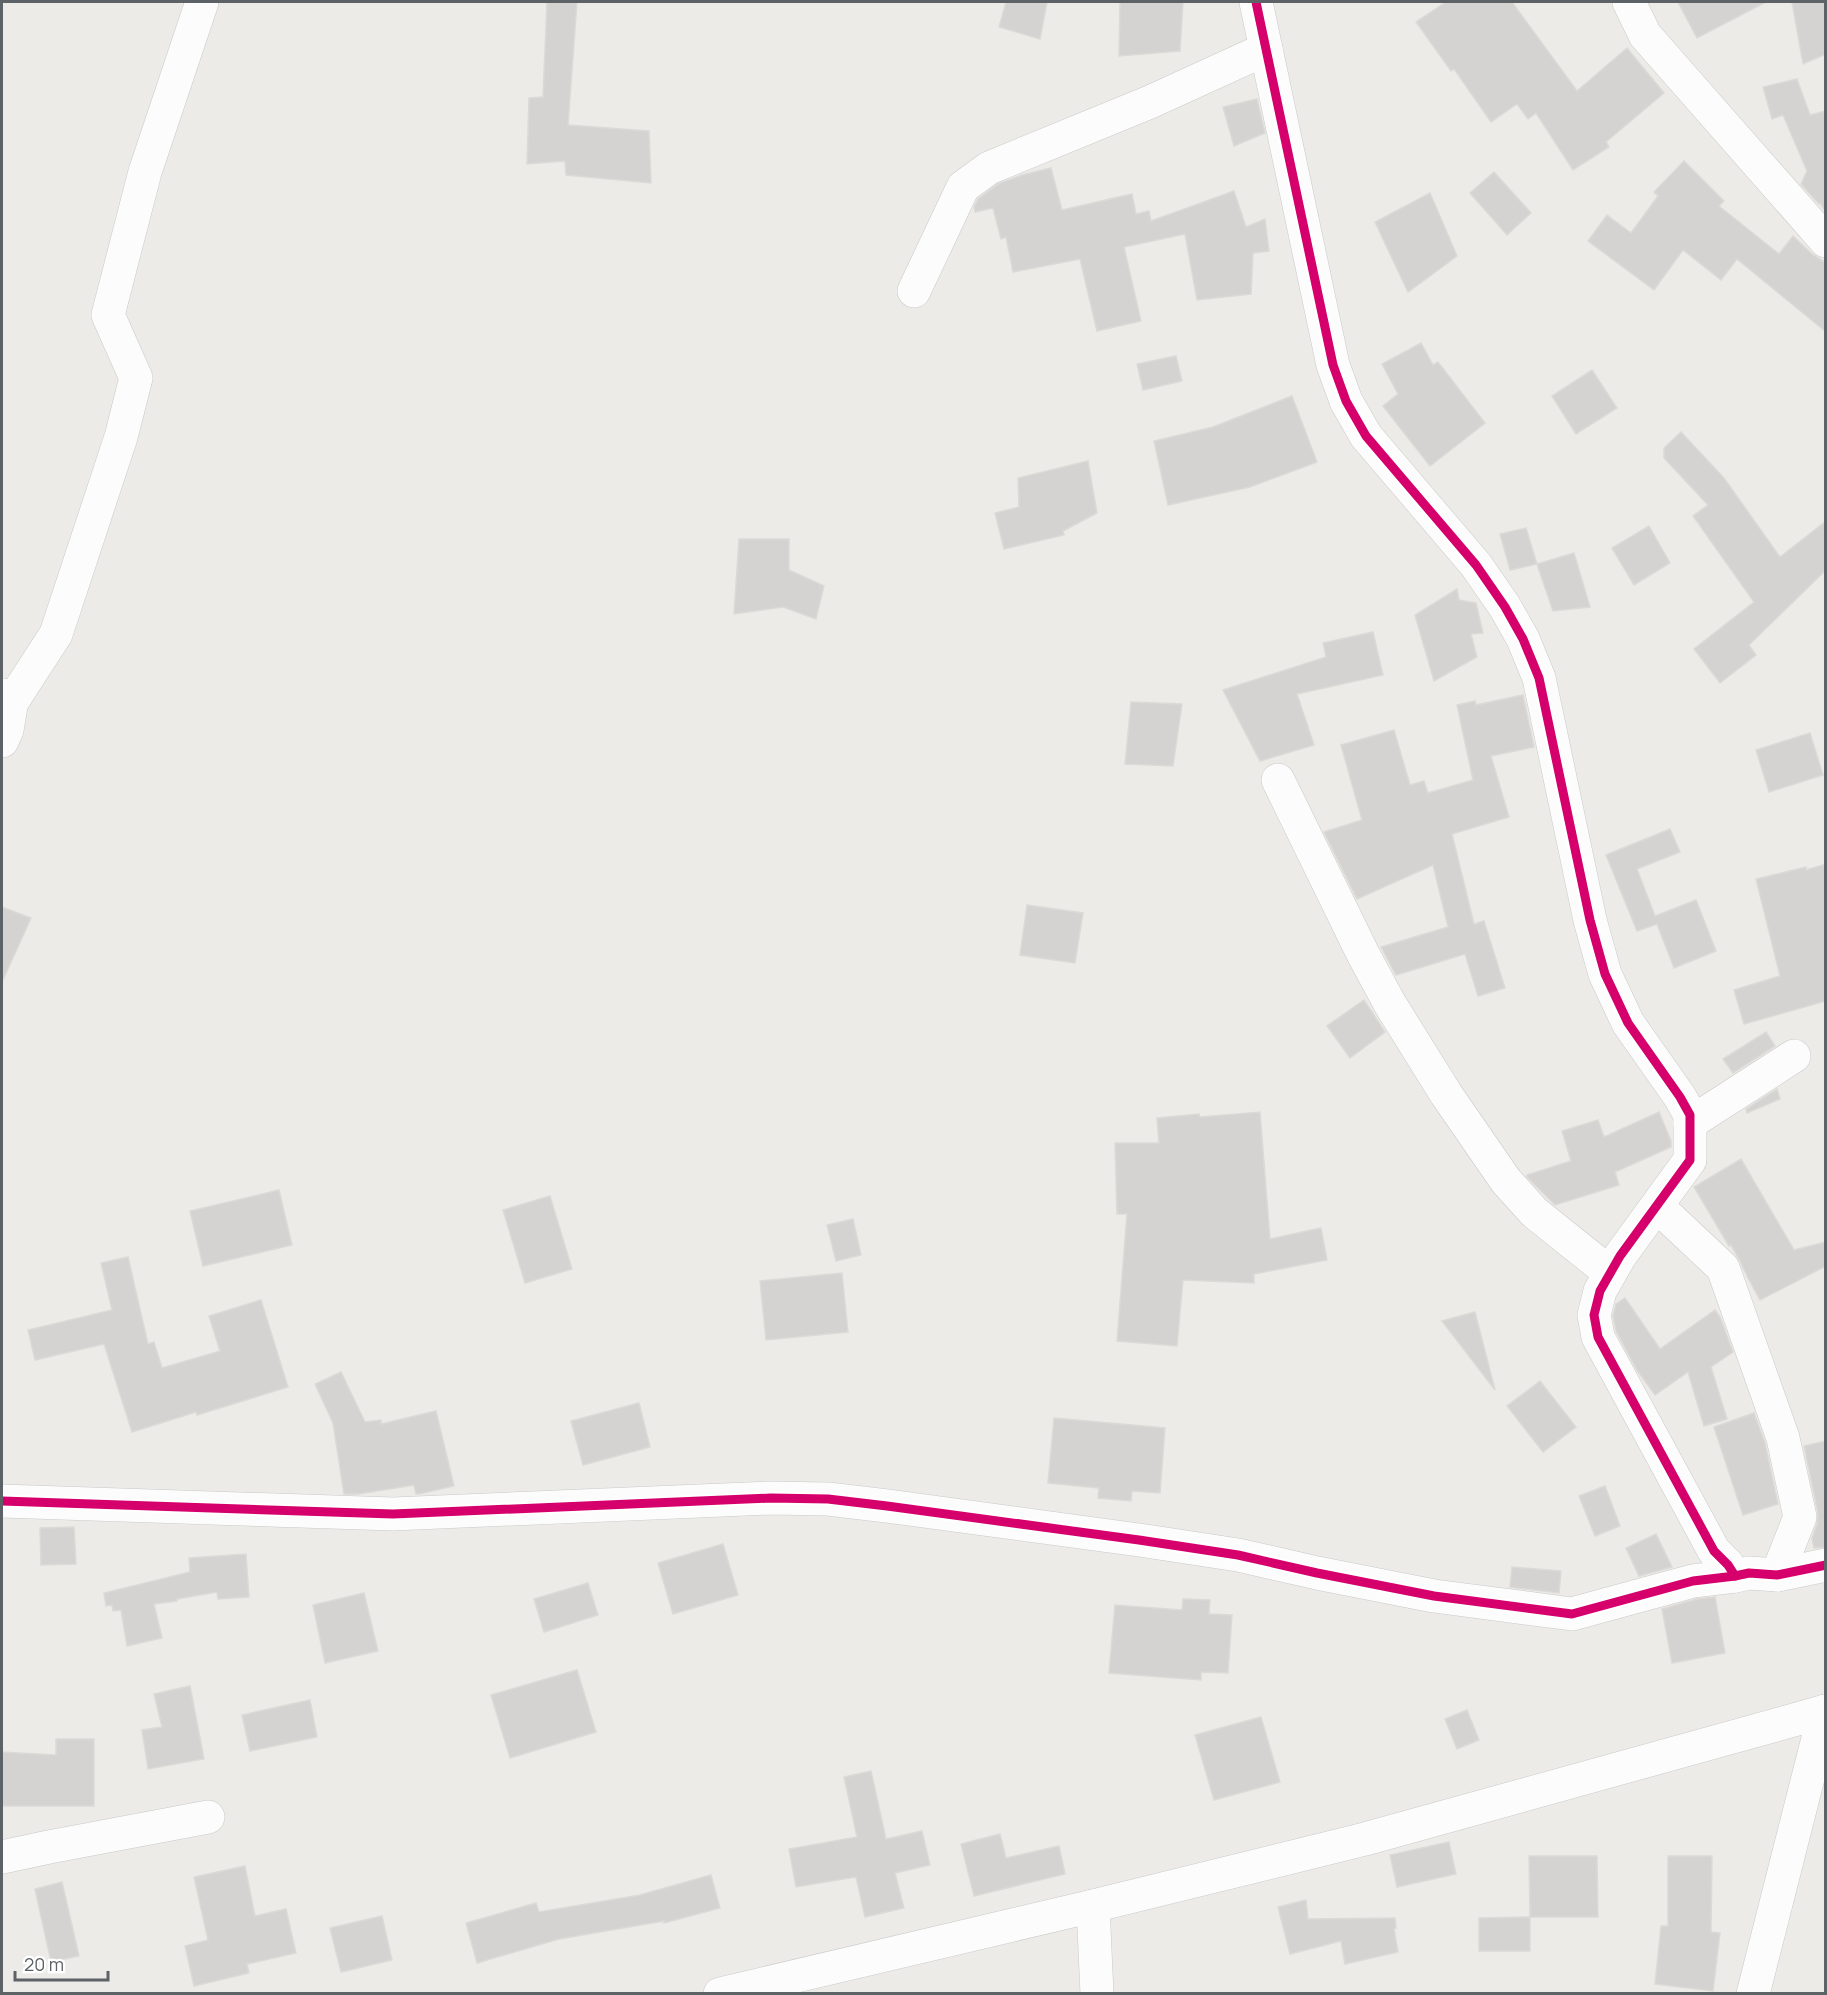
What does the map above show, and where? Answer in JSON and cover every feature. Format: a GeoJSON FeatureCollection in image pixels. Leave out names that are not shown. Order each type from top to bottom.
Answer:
{"type":"FeatureCollection","features":[{"type":"Feature","properties":{"kind":"street"},"geometry":{"type":"LineString","coordinates":[[2,741],[7,730],[6,700],[56,634],[121,437],[136,378],[108,315],[145,172],[202,2]]}},
{"type":"Feature","properties":{"kind":"street"},"geometry":{"type":"LineString","coordinates":[[1256,2],[1333,365],[1346,400],[1366,436],[1476,565],[1505,607],[1523,639],[1539,678],[1590,920],[1605,974],[1628,1023],[1680,1096],[1690,1115],[1690,1160],[1610,1273],[1600,1291],[1594,1315],[1598,1337],[1714,1551],[1735,1576]]}},
{"type":"Feature","properties":{"kind":"street"},"geometry":{"type":"LineString","coordinates":[[1629,2],[1645,35],[1826,241]]}},
{"type":"Feature","properties":{"kind":"street"},"geometry":{"type":"LineString","coordinates":[[914,291],[963,187],[989,168],[1150,102],[1266,49]]}},
{"type":"Feature","properties":{"kind":"street"},"geometry":{"type":"LineString","coordinates":[[1278,780],[1363,954],[1390,1004],[1446,1094],[1506,1181],[1534,1212],[1610,1273]]}},
{"type":"Feature","properties":{"kind":"street"},"geometry":{"type":"LineString","coordinates":[[1690,1123],[1794,1056]]}},
{"type":"Feature","properties":{"kind":"street"},"geometry":{"type":"LineString","coordinates":[[1657,1206],[1724,1268],[1783,1438],[1800,1516],[1777,1575]]}},
{"type":"Feature","properties":{"kind":"street"},"geometry":{"type":"LineString","coordinates":[[2,1501],[393,1514],[771,1498],[828,1499],[1227,1553],[1434,1596],[1572,1614],[1693,1581],[1749,1573],[1777,1575],[1826,1565]]}},
{"type":"Feature","properties":{"kind":"street"},"geometry":{"type":"LineString","coordinates":[[720,1994],[1365,1839],[1825,1711],[1753,1994]]}},
{"type":"Feature","properties":{"kind":"street"},"geometry":{"type":"LineString","coordinates":[[2,1857],[207,1817]]}},
{"type":"Feature","properties":{"kind":"street"},"geometry":{"type":"LineString","coordinates":[[1093,1906],[1097,1994]]}},
{"type":"Feature","properties":{"kind":"building"},"geometry":{"type":"Polygon","coordinates":[[[547,2],[577,2],[568,125],[649,131],[651,183],[566,175],[565,161],[527,164],[529,98],[543,97],[547,2]]]}},
{"type":"Feature","properties":{"kind":"building"},"geometry":{"type":"Polygon","coordinates":[[[1006,2],[1047,2],[1040,39],[999,27],[1006,2]]]}},
{"type":"Feature","properties":{"kind":"building"},"geometry":{"type":"Polygon","coordinates":[[[1120,2],[1183,2],[1180,51],[1119,56],[1120,2]]]}},
{"type":"Feature","properties":{"kind":"building"},"geometry":{"type":"Polygon","coordinates":[[[1446,2],[1512,2],[1577,91],[1627,48],[1664,93],[1606,142],[1609,147],[1573,170],[1536,113],[1528,119],[1517,104],[1491,122],[1454,69],[1451,71],[1416,22],[1446,2]]]}},
{"type":"Feature","properties":{"kind":"building"},"geometry":{"type":"Polygon","coordinates":[[[1678,2],[1766,2],[1697,38],[1678,2]]]}},
{"type":"Feature","properties":{"kind":"building"},"geometry":{"type":"Polygon","coordinates":[[[1792,2],[1826,2],[1826,54],[1803,64],[1792,2]]]}},
{"type":"Feature","properties":{"kind":"building"},"geometry":{"type":"Polygon","coordinates":[[[1797,79],[1810,115],[1826,111],[1826,212],[1801,184],[1807,171],[1783,115],[1772,119],[1763,87],[1797,79]]]}},
{"type":"Feature","properties":{"kind":"building"},"geometry":{"type":"Polygon","coordinates":[[[1257,99],[1265,133],[1234,146],[1223,107],[1257,99]]]}},
{"type":"Feature","properties":{"kind":"building"},"geometry":{"type":"Polygon","coordinates":[[[1684,161],[1724,201],[1719,206],[1779,254],[1793,236],[1812,254],[1826,263],[1826,332],[1737,259],[1721,280],[1683,250],[1654,290],[1588,241],[1607,215],[1631,233],[1658,196],[1654,192],[1684,161]]]}},
{"type":"Feature","properties":{"kind":"building"},"geometry":{"type":"Polygon","coordinates":[[[1051,168],[1062,210],[1132,194],[1136,214],[1149,211],[1151,221],[1234,191],[1246,227],[1265,219],[1269,251],[1253,253],[1251,294],[1197,300],[1185,234],[1124,247],[1141,321],[1097,331],[1080,259],[1013,272],[1006,237],[1001,239],[993,208],[975,212],[974,207],[978,199],[998,184],[1051,168]]]}},
{"type":"Feature","properties":{"kind":"building"},"geometry":{"type":"Polygon","coordinates":[[[1494,172],[1531,213],[1507,235],[1470,193],[1494,172]]]}},
{"type":"Feature","properties":{"kind":"building"},"geometry":{"type":"Polygon","coordinates":[[[1430,193],[1457,256],[1408,292],[1375,222],[1430,193]]]}},
{"type":"Feature","properties":{"kind":"building"},"geometry":{"type":"Polygon","coordinates":[[[1421,343],[1433,365],[1438,362],[1485,423],[1430,466],[1383,406],[1398,394],[1382,364],[1421,343]]]}},
{"type":"Feature","properties":{"kind":"building"},"geometry":{"type":"Polygon","coordinates":[[[1176,356],[1182,381],[1143,390],[1137,364],[1176,356]]]}},
{"type":"Feature","properties":{"kind":"building"},"geometry":{"type":"Polygon","coordinates":[[[1592,370],[1617,408],[1576,434],[1552,396],[1592,370]]]}},
{"type":"Feature","properties":{"kind":"building"},"geometry":{"type":"Polygon","coordinates":[[[1292,396],[1317,462],[1250,487],[1168,505],[1154,441],[1213,427],[1292,396]]]}},
{"type":"Feature","properties":{"kind":"building"},"geometry":{"type":"Polygon","coordinates":[[[1681,432],[1724,478],[1780,557],[1826,521],[1826,570],[1749,645],[1756,655],[1720,683],[1694,649],[1754,602],[1693,516],[1708,505],[1664,458],[1664,448],[1681,432]]]}},
{"type":"Feature","properties":{"kind":"building"},"geometry":{"type":"Polygon","coordinates":[[[1088,461],[1097,513],[1063,531],[1064,535],[1004,549],[995,513],[1019,507],[1018,478],[1088,461]]]}},
{"type":"Feature","properties":{"kind":"building"},"geometry":{"type":"Polygon","coordinates":[[[1649,526],[1670,563],[1634,585],[1612,548],[1649,526]]]}},
{"type":"Feature","properties":{"kind":"building"},"geometry":{"type":"Polygon","coordinates":[[[1526,528],[1537,564],[1510,570],[1500,534],[1526,528]]]}},
{"type":"Feature","properties":{"kind":"building"},"geometry":{"type":"Polygon","coordinates":[[[739,539],[789,539],[789,570],[824,586],[816,619],[783,607],[734,614],[739,539]]]}},
{"type":"Feature","properties":{"kind":"building"},"geometry":{"type":"Polygon","coordinates":[[[1574,553],[1590,607],[1553,611],[1537,564],[1574,553]]]}},
{"type":"Feature","properties":{"kind":"building"},"geometry":{"type":"Polygon","coordinates":[[[1457,589],[1459,600],[1476,603],[1483,633],[1471,634],[1477,657],[1434,681],[1415,615],[1457,589]]]}},
{"type":"Feature","properties":{"kind":"building"},"geometry":{"type":"Polygon","coordinates":[[[1373,632],[1383,675],[1297,694],[1314,745],[1260,761],[1223,690],[1326,657],[1323,643],[1373,632]]]}},
{"type":"Feature","properties":{"kind":"building"},"geometry":{"type":"Polygon","coordinates":[[[1523,695],[1534,747],[1491,756],[1509,817],[1452,834],[1474,924],[1484,921],[1505,988],[1478,996],[1465,954],[1396,975],[1381,947],[1448,927],[1433,865],[1357,899],[1324,832],[1362,820],[1341,745],[1394,730],[1410,785],[1424,781],[1428,793],[1473,780],[1457,705],[1475,701],[1476,705],[1523,695]]]}},
{"type":"Feature","properties":{"kind":"building"},"geometry":{"type":"Polygon","coordinates":[[[1131,702],[1182,704],[1173,766],[1125,764],[1131,702]]]}},
{"type":"Feature","properties":{"kind":"building"},"geometry":{"type":"Polygon","coordinates":[[[1810,733],[1823,775],[1769,792],[1756,750],[1810,733]]]}},
{"type":"Feature","properties":{"kind":"building"},"geometry":{"type":"Polygon","coordinates":[[[1670,829],[1680,852],[1637,869],[1655,916],[1696,900],[1716,951],[1674,968],[1657,924],[1637,931],[1606,855],[1670,829]]]}},
{"type":"Feature","properties":{"kind":"building"},"geometry":{"type":"Polygon","coordinates":[[[1826,864],[1826,1001],[1744,1024],[1734,990],[1780,976],[1756,879],[1826,864]]]}},
{"type":"Feature","properties":{"kind":"building"},"geometry":{"type":"Polygon","coordinates":[[[1027,905],[1083,913],[1075,963],[1020,955],[1027,905]]]}},
{"type":"Feature","properties":{"kind":"building"},"geometry":{"type":"Polygon","coordinates":[[[2,907],[31,918],[2,982],[2,907]]]}},
{"type":"Feature","properties":{"kind":"building"},"geometry":{"type":"Polygon","coordinates":[[[1364,1000],[1385,1032],[1350,1058],[1327,1026],[1364,1000]]]}},
{"type":"Feature","properties":{"kind":"building"},"geometry":{"type":"Polygon","coordinates":[[[1766,1032],[1775,1046],[1733,1073],[1723,1059],[1766,1032]]]}},
{"type":"Feature","properties":{"kind":"building"},"geometry":{"type":"Polygon","coordinates":[[[1777,1089],[1780,1099],[1747,1113],[1746,1109],[1777,1089]]]}},
{"type":"Feature","properties":{"kind":"building"},"geometry":{"type":"Polygon","coordinates":[[[1260,1112],[1270,1239],[1321,1228],[1327,1260],[1254,1274],[1254,1283],[1183,1280],[1177,1346],[1117,1341],[1127,1214],[1117,1214],[1115,1143],[1159,1143],[1157,1118],[1260,1112]]]}},
{"type":"Feature","properties":{"kind":"building"},"geometry":{"type":"Polygon","coordinates":[[[1659,1112],[1671,1141],[1671,1147],[1615,1172],[1619,1185],[1555,1205],[1527,1177],[1527,1175],[1571,1161],[1562,1131],[1598,1120],[1604,1137],[1659,1112]]]}},
{"type":"Feature","properties":{"kind":"building"},"geometry":{"type":"Polygon","coordinates":[[[1741,1159],[1794,1250],[1826,1242],[1826,1266],[1760,1300],[1731,1245],[1729,1246],[1694,1187],[1741,1159]]]}},
{"type":"Feature","properties":{"kind":"building"},"geometry":{"type":"Polygon","coordinates":[[[279,1190],[292,1245],[203,1266],[190,1211],[279,1190]]]}},
{"type":"Feature","properties":{"kind":"building"},"geometry":{"type":"Polygon","coordinates":[[[550,1196],[572,1269],[525,1283],[503,1210],[550,1196]]]}},
{"type":"Feature","properties":{"kind":"building"},"geometry":{"type":"Polygon","coordinates":[[[853,1219],[861,1255],[836,1261],[827,1225],[853,1219]]]}},
{"type":"Feature","properties":{"kind":"building"},"geometry":{"type":"Polygon","coordinates":[[[128,1257],[148,1344],[154,1342],[162,1368],[220,1351],[209,1316],[261,1300],[288,1387],[132,1432],[104,1344],[35,1360],[28,1330],[112,1310],[101,1263],[128,1257]]]}},
{"type":"Feature","properties":{"kind":"building"},"geometry":{"type":"Polygon","coordinates":[[[842,1273],[848,1332],[766,1340],[760,1281],[842,1273]]]}},
{"type":"Feature","properties":{"kind":"building"},"geometry":{"type":"Polygon","coordinates":[[[1625,1298],[1660,1349],[1715,1310],[1720,1317],[1733,1352],[1711,1367],[1727,1419],[1704,1426],[1688,1372],[1655,1395],[1637,1370],[1616,1331],[1613,1316],[1616,1304],[1625,1298]]]}},
{"type":"Feature","properties":{"kind":"building"},"geometry":{"type":"Polygon","coordinates":[[[1475,1312],[1495,1390],[1442,1321],[1475,1312]]]}},
{"type":"Feature","properties":{"kind":"building"},"geometry":{"type":"Polygon","coordinates":[[[341,1372],[365,1422],[381,1420],[381,1424],[436,1411],[454,1486],[419,1494],[416,1494],[414,1485],[344,1494],[333,1423],[315,1384],[341,1372]]]}},
{"type":"Feature","properties":{"kind":"building"},"geometry":{"type":"Polygon","coordinates":[[[1540,1381],[1576,1427],[1543,1452],[1507,1406],[1540,1381]]]}},
{"type":"Feature","properties":{"kind":"building"},"geometry":{"type":"Polygon","coordinates":[[[639,1403],[650,1447],[583,1465],[571,1421],[639,1403]]]}},
{"type":"Feature","properties":{"kind":"building"},"geometry":{"type":"Polygon","coordinates":[[[1754,1413],[1765,1443],[1778,1504],[1743,1515],[1714,1427],[1754,1413]]]}},
{"type":"Feature","properties":{"kind":"building"},"geometry":{"type":"Polygon","coordinates":[[[1054,1418],[1165,1428],[1160,1493],[1132,1491],[1131,1501],[1098,1498],[1099,1488],[1048,1483],[1054,1418]]]}},
{"type":"Feature","properties":{"kind":"building"},"geometry":{"type":"Polygon","coordinates":[[[1826,1441],[1826,1547],[1814,1548],[1812,1539],[1818,1513],[1804,1446],[1826,1441]]]}},
{"type":"Feature","properties":{"kind":"building"},"geometry":{"type":"Polygon","coordinates":[[[1605,1486],[1620,1526],[1595,1536],[1579,1496],[1605,1486]]]}},
{"type":"Feature","properties":{"kind":"building"},"geometry":{"type":"Polygon","coordinates":[[[74,1527],[76,1564],[41,1565],[40,1528],[74,1527]]]}},
{"type":"Feature","properties":{"kind":"building"},"geometry":{"type":"Polygon","coordinates":[[[1656,1534],[1672,1567],[1639,1576],[1626,1548],[1656,1534]]]}},
{"type":"Feature","properties":{"kind":"building"},"geometry":{"type":"Polygon","coordinates":[[[723,1544],[738,1595],[673,1614],[658,1563],[723,1544]]]}},
{"type":"Feature","properties":{"kind":"building"},"geometry":{"type":"Polygon","coordinates":[[[246,1554],[249,1597],[218,1599],[217,1592],[154,1604],[162,1638],[127,1646],[121,1610],[113,1611],[112,1605],[106,1606],[104,1593],[190,1572],[189,1558],[246,1554]]]}},
{"type":"Feature","properties":{"kind":"building"},"geometry":{"type":"Polygon","coordinates":[[[1512,1567],[1561,1571],[1559,1593],[1510,1587],[1512,1567]]]}},
{"type":"Feature","properties":{"kind":"building"},"geometry":{"type":"Polygon","coordinates":[[[588,1583],[598,1615],[544,1632],[534,1599],[588,1583]]]}},
{"type":"Feature","properties":{"kind":"building"},"geometry":{"type":"Polygon","coordinates":[[[364,1593],[378,1651],[325,1663],[313,1605],[364,1593]]]}},
{"type":"Feature","properties":{"kind":"building"},"geometry":{"type":"Polygon","coordinates":[[[1715,1597],[1725,1653],[1672,1663],[1662,1609],[1697,1599],[1715,1597]]]}},
{"type":"Feature","properties":{"kind":"building"},"geometry":{"type":"Polygon","coordinates":[[[1183,1599],[1210,1600],[1209,1614],[1232,1615],[1228,1673],[1201,1672],[1201,1680],[1109,1673],[1115,1605],[1182,1610],[1183,1599]]]}},
{"type":"Feature","properties":{"kind":"building"},"geometry":{"type":"Polygon","coordinates":[[[577,1670],[596,1732],[510,1758],[491,1695],[577,1670]]]}},
{"type":"Feature","properties":{"kind":"building"},"geometry":{"type":"Polygon","coordinates":[[[190,1686],[204,1759],[148,1769],[142,1730],[162,1727],[154,1694],[190,1686]]]}},
{"type":"Feature","properties":{"kind":"building"},"geometry":{"type":"Polygon","coordinates":[[[310,1700],[317,1737],[250,1751],[242,1715],[310,1700]]]}},
{"type":"Feature","properties":{"kind":"building"},"geometry":{"type":"Polygon","coordinates":[[[1467,1710],[1479,1740],[1457,1749],[1445,1719],[1467,1710]]]}},
{"type":"Feature","properties":{"kind":"building"},"geometry":{"type":"Polygon","coordinates":[[[1261,1717],[1280,1782],[1214,1800],[1195,1735],[1261,1717]]]}},
{"type":"Feature","properties":{"kind":"building"},"geometry":{"type":"Polygon","coordinates":[[[56,1739],[94,1739],[94,1806],[2,1806],[2,1752],[56,1755],[56,1739]]]}},
{"type":"Feature","properties":{"kind":"building"},"geometry":{"type":"Polygon","coordinates":[[[871,1771],[886,1839],[922,1831],[930,1865],[895,1873],[904,1908],[865,1917],[856,1877],[796,1887],[789,1849],[857,1837],[844,1777],[871,1771]]]}},
{"type":"Feature","properties":{"kind":"building"},"geometry":{"type":"Polygon","coordinates":[[[1000,1834],[1006,1858],[1059,1846],[1065,1874],[974,1896],[961,1844],[1000,1834]]]}},
{"type":"Feature","properties":{"kind":"building"},"geometry":{"type":"Polygon","coordinates":[[[1449,1842],[1456,1874],[1397,1887],[1390,1855],[1449,1842]]]}},
{"type":"Feature","properties":{"kind":"building"},"geometry":{"type":"Polygon","coordinates":[[[1529,1856],[1597,1856],[1598,1917],[1530,1917],[1529,1856]]]}},
{"type":"Feature","properties":{"kind":"building"},"geometry":{"type":"Polygon","coordinates":[[[1668,1856],[1712,1856],[1711,1932],[1720,1933],[1713,1991],[1655,1984],[1661,1926],[1668,1926],[1668,1856]]]}},
{"type":"Feature","properties":{"kind":"building"},"geometry":{"type":"Polygon","coordinates":[[[245,1866],[255,1916],[286,1909],[296,1953],[247,1964],[249,1973],[194,1986],[185,1946],[208,1940],[194,1877],[245,1866]]]}},
{"type":"Feature","properties":{"kind":"building"},"geometry":{"type":"Polygon","coordinates":[[[711,1875],[720,1908],[664,1923],[664,1921],[559,1939],[477,1963],[466,1923],[536,1903],[539,1912],[640,1895],[711,1875]]]}},
{"type":"Feature","properties":{"kind":"building"},"geometry":{"type":"Polygon","coordinates":[[[62,1882],[79,1956],[51,1962],[35,1889],[62,1882]]]}},
{"type":"Feature","properties":{"kind":"building"},"geometry":{"type":"Polygon","coordinates":[[[1306,1900],[1308,1919],[1395,1918],[1396,1928],[1394,1929],[1398,1952],[1345,1964],[1341,1941],[1290,1954],[1278,1907],[1306,1900]]]}},
{"type":"Feature","properties":{"kind":"building"},"geometry":{"type":"Polygon","coordinates":[[[382,1916],[392,1960],[341,1972],[330,1928],[382,1916]]]}},
{"type":"Feature","properties":{"kind":"building"},"geometry":{"type":"Polygon","coordinates":[[[1530,1917],[1530,1951],[1479,1951],[1479,1918],[1530,1917]]]}},
{"type":"Feature","properties":{"kind":"cycle path"},"geometry":{"type":"LineString","coordinates":[[1256,2],[1333,365],[1346,401],[1366,436],[1476,565],[1505,607],[1523,639],[1539,678],[1590,920],[1605,974],[1628,1023],[1690,1115],[1690,1160],[1620,1256],[1600,1291],[1594,1315],[1598,1337],[1714,1551],[1735,1576],[1749,1573],[1777,1575],[1826,1565]]}},
{"type":"Feature","properties":{"kind":"cycle path"},"geometry":{"type":"LineString","coordinates":[[2,1501],[393,1514],[771,1498],[828,1499],[1238,1555],[1434,1596],[1572,1614],[1693,1581],[1735,1576]]}}]}
